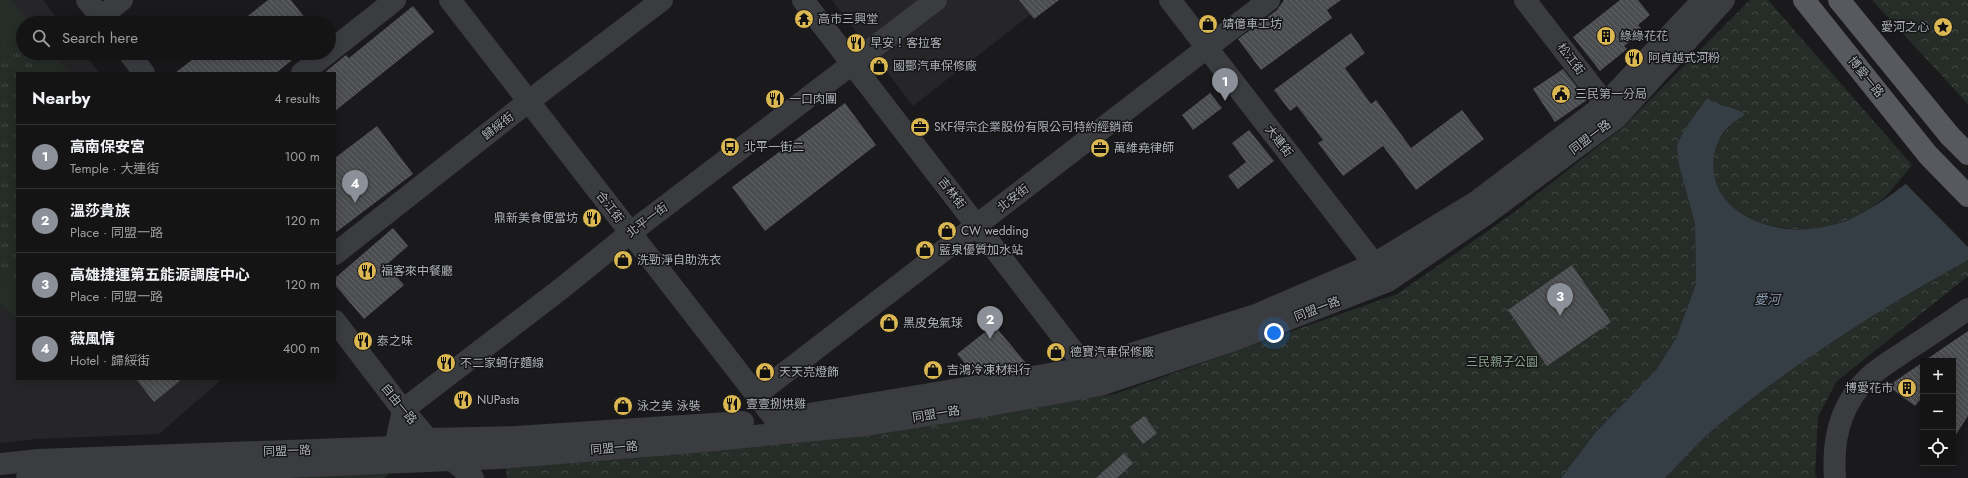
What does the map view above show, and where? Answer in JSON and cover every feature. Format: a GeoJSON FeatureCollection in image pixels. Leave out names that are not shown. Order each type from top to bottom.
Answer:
{"type":"FeatureCollection","features":[{"type":"Feature","properties":{"kind":"main road","name":"博愛一路"},"geometry":{"type":"LineString","coordinates":[[1804,0],[1928,155],[1968,196]]}},
{"type":"Feature","properties":{"kind":"main road"},"geometry":{"type":"LineString","coordinates":[[1839,0],[1950,136],[1968,154]]}},
{"type":"Feature","properties":{"kind":"street"},"geometry":{"type":"LineString","coordinates":[[87,0],[100,16]]}},
{"type":"Feature","properties":{"kind":"street"},"geometry":{"type":"LineString","coordinates":[[107,16],[122,0]]}},
{"type":"Feature","properties":{"kind":"street"},"geometry":{"type":"LineString","coordinates":[[336,46],[395,0]]}},
{"type":"Feature","properties":{"kind":"street","name":"合江街"},"geometry":{"type":"LineString","coordinates":[[450,0],[780,426]]}},
{"type":"Feature","properties":{"kind":"street","name":"歸綏街"},"geometry":{"type":"LineString","coordinates":[[336,253],[662,0]]}},
{"type":"Feature","properties":{"kind":"street","name":"吉林街"},"geometry":{"type":"LineString","coordinates":[[804,0],[1100,385]]}},
{"type":"Feature","properties":{"kind":"street","name":"北平一街"},"geometry":{"type":"LineString","coordinates":[[404,410],[562,288],[630,233],[936,0]]}},
{"type":"Feature","properties":{"kind":"street","name":"大連街"},"geometry":{"type":"LineString","coordinates":[[1170,0],[1388,281]]}},
{"type":"Feature","properties":{"kind":"street","name":"北安街"},"geometry":{"type":"LineString","coordinates":[[756,395],[1269,0]]}},
{"type":"Feature","properties":{"kind":"street","name":"松江街"},"geometry":{"type":"LineString","coordinates":[[1525,0],[1611,111]]}},
{"type":"Feature","properties":{"kind":"street","name":"同盟一路"},"geometry":{"type":"LineString","coordinates":[[0,464],[39,460],[395,455],[452,461],[694,442],[780,426],[800,417],[1086,368],[1256,315],[1374,264],[1476,202],[1611,111],[1703,0]]}},
{"type":"Feature","properties":{"kind":"street","name":"同盟一路"},"geometry":{"type":"LineString","coordinates":[[27,478],[395,455],[428,440],[780,426],[873,424],[1100,385],[1234,340],[1388,281],[1485,215],[1611,111],[1724,0]]}},
{"type":"Feature","properties":{"kind":"street"},"geometry":{"type":"LineString","coordinates":[[134,60],[143,72]]}},
{"type":"Feature","properties":{"kind":"street"},"geometry":{"type":"LineString","coordinates":[[303,72],[318,60]]}},
{"type":"Feature","properties":{"kind":"street"},"geometry":{"type":"LineString","coordinates":[[1835,478],[1834,460],[1836,432],[1843,413],[1854,395],[1869,377],[1968,309]]}},
{"type":"Feature","properties":{"kind":"street","name":"自由一路"},"geometry":{"type":"LineString","coordinates":[[336,322],[428,440],[473,478]]}},
{"type":"Feature","properties":{"kind":"street"},"geometry":{"type":"LineString","coordinates":[[395,455],[404,410]]}},
{"type":"Feature","properties":{"kind":"shaded area"},"geometry":{"type":"Polygon","coordinates":[[[0,0],[43,0],[56,16],[16,16],[16,60],[89,60],[98,72],[16,72],[16,380],[221,380],[159,434],[36,439],[0,443],[0,0]]]}},
{"type":"Feature","properties":{"kind":"shaded area"},"geometry":{"type":"Polygon","coordinates":[[[832,0],[1049,0],[913,106],[832,0]]]}},
{"type":"Feature","properties":{"kind":"green space"},"geometry":{"type":"Polygon","coordinates":[[[0,0],[12,0],[25,16],[16,16],[16,50],[0,45],[0,0]]]}},
{"type":"Feature","properties":{"kind":"green space","name":"三民親子公園"},"geometry":{"type":"Polygon","coordinates":[[[1750,0],[1768,0],[1912,165],[1894,188],[1878,203],[1858,215],[1842,222],[1810,229],[1779,227],[1763,223],[1734,209],[1724,198],[1716,185],[1713,169],[1713,159],[1717,143],[1731,125],[1745,115],[1731,108],[1716,105],[1707,98],[1679,165],[1695,224],[1696,284],[1676,338],[1656,370],[1595,433],[1561,478],[507,478],[506,465],[941,420],[1115,394],[1397,294],[1512,214],[1624,126],[1750,0]]]}},
{"type":"Feature","properties":{"kind":"green space"},"geometry":{"type":"Polygon","coordinates":[[[1872,0],[1968,0],[1968,104],[1872,0]]]}},
{"type":"Feature","properties":{"kind":"green space"},"geometry":{"type":"Polygon","coordinates":[[[0,45],[16,50],[16,60],[30,60],[39,72],[16,72],[16,293],[0,273],[0,45]]]}},
{"type":"Feature","properties":{"kind":"green space"},"geometry":{"type":"Polygon","coordinates":[[[30,60],[58,60],[67,72],[39,72],[30,60]]]}},
{"type":"Feature","properties":{"kind":"green space"},"geometry":{"type":"Polygon","coordinates":[[[1968,260],[1968,276],[1836,382],[1818,417],[1815,473],[1817,478],[1665,478],[1714,429],[1780,378],[1872,316],[1968,260]]]}},
{"type":"Feature","properties":{"kind":"green space"},"geometry":{"type":"Polygon","coordinates":[[[0,273],[16,293],[16,318],[0,303],[0,273]]]}},
{"type":"Feature","properties":{"kind":"green space"},"geometry":{"type":"Polygon","coordinates":[[[389,473],[385,478],[218,478],[389,473]]]}},
{"type":"Feature","properties":{"kind":"water","name":"愛河"},"geometry":{"type":"Polygon","coordinates":[[[1707,98],[1745,115],[1733,123],[1724,132],[1715,149],[1714,175],[1719,191],[1729,204],[1742,214],[1758,222],[1775,227],[1793,229],[1818,228],[1845,221],[1862,213],[1904,186],[1968,132],[1968,260],[1872,316],[1780,378],[1714,429],[1665,478],[1561,478],[1595,433],[1656,370],[1676,338],[1696,284],[1695,224],[1679,165],[1677,145],[1685,129],[1707,98]]]}},
{"type":"Feature","properties":{"kind":"pier"},"geometry":{"type":"Polygon","coordinates":[[[1968,130],[1968,247],[1904,182],[1968,130]]]}},
{"type":"Feature","properties":{"kind":"building"},"geometry":{"type":"Polygon","coordinates":[[[268,0],[291,0],[304,16],[248,16],[268,0]]]}},
{"type":"Feature","properties":{"kind":"building"},"geometry":{"type":"Polygon","coordinates":[[[1019,0],[1059,0],[1034,19],[1019,0]]]}},
{"type":"Feature","properties":{"kind":"building"},"geometry":{"type":"Polygon","coordinates":[[[1284,0],[1341,0],[1327,10],[1332,18],[1261,70],[1238,39],[1277,10],[1284,0]]]}},
{"type":"Feature","properties":{"kind":"building","name":"綠綠花花"},"geometry":{"type":"Polygon","coordinates":[[[1620,0],[1638,0],[1650,15],[1638,25],[1641,28],[1636,32],[1639,35],[1624,46],[1627,49],[1600,71],[1573,37],[1620,0]]]}},
{"type":"Feature","properties":{"kind":"building"},"geometry":{"type":"Polygon","coordinates":[[[413,6],[434,32],[336,110],[336,72],[325,72],[346,55],[349,58],[413,6]]]}},
{"type":"Feature","properties":{"kind":"building"},"geometry":{"type":"Polygon","coordinates":[[[1351,33],[1365,53],[1345,68],[1371,104],[1376,100],[1411,148],[1462,110],[1484,139],[1416,190],[1383,146],[1343,176],[1318,143],[1323,140],[1297,106],[1290,111],[1274,90],[1351,33]]]}},
{"type":"Feature","properties":{"kind":"building"},"geometry":{"type":"Polygon","coordinates":[[[192,60],[292,60],[277,72],[176,72],[192,60]]]}},
{"type":"Feature","properties":{"kind":"building","name":"三民第一分局"},"geometry":{"type":"Polygon","coordinates":[[[1563,69],[1587,100],[1555,122],[1533,89],[1563,69]]]}},
{"type":"Feature","properties":{"kind":"building"},"geometry":{"type":"Polygon","coordinates":[[[1210,93],[1222,108],[1193,130],[1182,115],[1210,93]]]}},
{"type":"Feature","properties":{"kind":"building"},"geometry":{"type":"Polygon","coordinates":[[[845,103],[876,145],[765,231],[732,187],[845,103]]]}},
{"type":"Feature","properties":{"kind":"building"},"geometry":{"type":"Polygon","coordinates":[[[377,126],[413,174],[336,232],[336,157],[377,126]]]}},
{"type":"Feature","properties":{"kind":"building"},"geometry":{"type":"Polygon","coordinates":[[[1249,130],[1274,161],[1238,189],[1228,176],[1246,162],[1232,143],[1249,130]]]}},
{"type":"Feature","properties":{"kind":"building","name":"福客來中餐廳"},"geometry":{"type":"Polygon","coordinates":[[[393,228],[408,246],[386,265],[404,285],[364,319],[336,286],[336,277],[393,228]]]}},
{"type":"Feature","properties":{"kind":"building"},"geometry":{"type":"Polygon","coordinates":[[[1572,265],[1611,322],[1547,366],[1508,310],[1572,265]]]}},
{"type":"Feature","properties":{"kind":"building"},"geometry":{"type":"Polygon","coordinates":[[[994,325],[1026,363],[973,373],[957,354],[994,325]]]}},
{"type":"Feature","properties":{"kind":"building"},"geometry":{"type":"Polygon","coordinates":[[[1968,331],[1968,416],[1956,434],[1956,358],[1928,358],[1968,331]]]}},
{"type":"Feature","properties":{"kind":"building","name":"博愛花市"},"geometry":{"type":"Polygon","coordinates":[[[1920,364],[1920,400],[1915,406],[1888,386],[1920,364]]]}},
{"type":"Feature","properties":{"kind":"building"},"geometry":{"type":"Polygon","coordinates":[[[137,380],[181,380],[154,402],[137,380]]]}},
{"type":"Feature","properties":{"kind":"building"},"geometry":{"type":"Polygon","coordinates":[[[1144,416],[1157,433],[1143,444],[1130,427],[1144,416]]]}},
{"type":"Feature","properties":{"kind":"building"},"geometry":{"type":"Polygon","coordinates":[[[1124,453],[1133,463],[1117,478],[1096,478],[1124,453]]]}},
{"type":"Feature","properties":{"kind":"place","name":"高市三興堂"},"geometry":{"type":"Point","coordinates":[804,19]}},
{"type":"Feature","properties":{"kind":"place","name":"靖億車工坊"},"geometry":{"type":"Point","coordinates":[1208,24]}},
{"type":"Feature","properties":{"kind":"place","name":"愛河之心"},"geometry":{"type":"Point","coordinates":[1943,27]}},
{"type":"Feature","properties":{"kind":"place","name":"綠綠花花"},"geometry":{"type":"Point","coordinates":[1606,36]}},
{"type":"Feature","properties":{"kind":"place","name":"早安！客拉客"},"geometry":{"type":"Point","coordinates":[856,43]}},
{"type":"Feature","properties":{"kind":"place","name":"阿貞越式河粉"},"geometry":{"type":"Point","coordinates":[1634,58]}},
{"type":"Feature","properties":{"kind":"place","name":"國酆汽車保修廠"},"geometry":{"type":"Point","coordinates":[879,66]}},
{"type":"Feature","properties":{"kind":"place","name":"三民第一分局"},"geometry":{"type":"Point","coordinates":[1561,94]}},
{"type":"Feature","properties":{"kind":"place","name":"一口肉團"},"geometry":{"type":"Point","coordinates":[775,99]}},
{"type":"Feature","properties":{"kind":"place","name":"高南保安宮"},"geometry":{"type":"Point","coordinates":[1225,101]}},
{"type":"Feature","properties":{"kind":"place","name":"SKF得宗企業股份有限公司特約經銷商"},"geometry":{"type":"Point","coordinates":[920,127]}},
{"type":"Feature","properties":{"kind":"place","name":"北平一街二"},"geometry":{"type":"Point","coordinates":[730,147]}},
{"type":"Feature","properties":{"kind":"place","name":"萬維堯律師"},"geometry":{"type":"Point","coordinates":[1100,148]}},
{"type":"Feature","properties":{"kind":"place","name":"薇風情"},"geometry":{"type":"Point","coordinates":[355,203]}},
{"type":"Feature","properties":{"kind":"place","name":"鼎新美食便當坊"},"geometry":{"type":"Point","coordinates":[592,218]}},
{"type":"Feature","properties":{"kind":"place","name":"CW wedding"},"geometry":{"type":"Point","coordinates":[947,231]}},
{"type":"Feature","properties":{"kind":"place","name":"藍泉優質加水站"},"geometry":{"type":"Point","coordinates":[925,250]}},
{"type":"Feature","properties":{"kind":"place","name":"洗勁淨自助洗衣"},"geometry":{"type":"Point","coordinates":[623,260]}},
{"type":"Feature","properties":{"kind":"place","name":"福客來中餐廳"},"geometry":{"type":"Point","coordinates":[367,271]}},
{"type":"Feature","properties":{"kind":"place","name":"高雄捷運第五能源調度中心"},"geometry":{"type":"Point","coordinates":[1560,316]}},
{"type":"Feature","properties":{"kind":"place","name":"黑皮兔氣球"},"geometry":{"type":"Point","coordinates":[889,323]}},
{"type":"Feature","properties":{"kind":"place","name":"溫莎貴族"},"geometry":{"type":"Point","coordinates":[990,339]}},
{"type":"Feature","properties":{"kind":"place","name":"泰之味"},"geometry":{"type":"Point","coordinates":[363,341]}},
{"type":"Feature","properties":{"kind":"place","name":"德寶汽車保修廠"},"geometry":{"type":"Point","coordinates":[1056,352]}},
{"type":"Feature","properties":{"kind":"place","name":"不二家蚵仔麵線"},"geometry":{"type":"Point","coordinates":[446,363]}},
{"type":"Feature","properties":{"kind":"place","name":"吉鴻冷凍材料行"},"geometry":{"type":"Point","coordinates":[933,370]}},
{"type":"Feature","properties":{"kind":"place","name":"天天亮燈飾"},"geometry":{"type":"Point","coordinates":[765,372]}},
{"type":"Feature","properties":{"kind":"place","name":"博愛花市"},"geometry":{"type":"Point","coordinates":[1907,388]}},
{"type":"Feature","properties":{"kind":"place","name":"NUPasta"},"geometry":{"type":"Point","coordinates":[463,400]}},
{"type":"Feature","properties":{"kind":"place","name":"壹壹捌烘雞"},"geometry":{"type":"Point","coordinates":[732,404]}},
{"type":"Feature","properties":{"kind":"place","name":"泳之美 泳裝"},"geometry":{"type":"Point","coordinates":[623,406]}}]}
